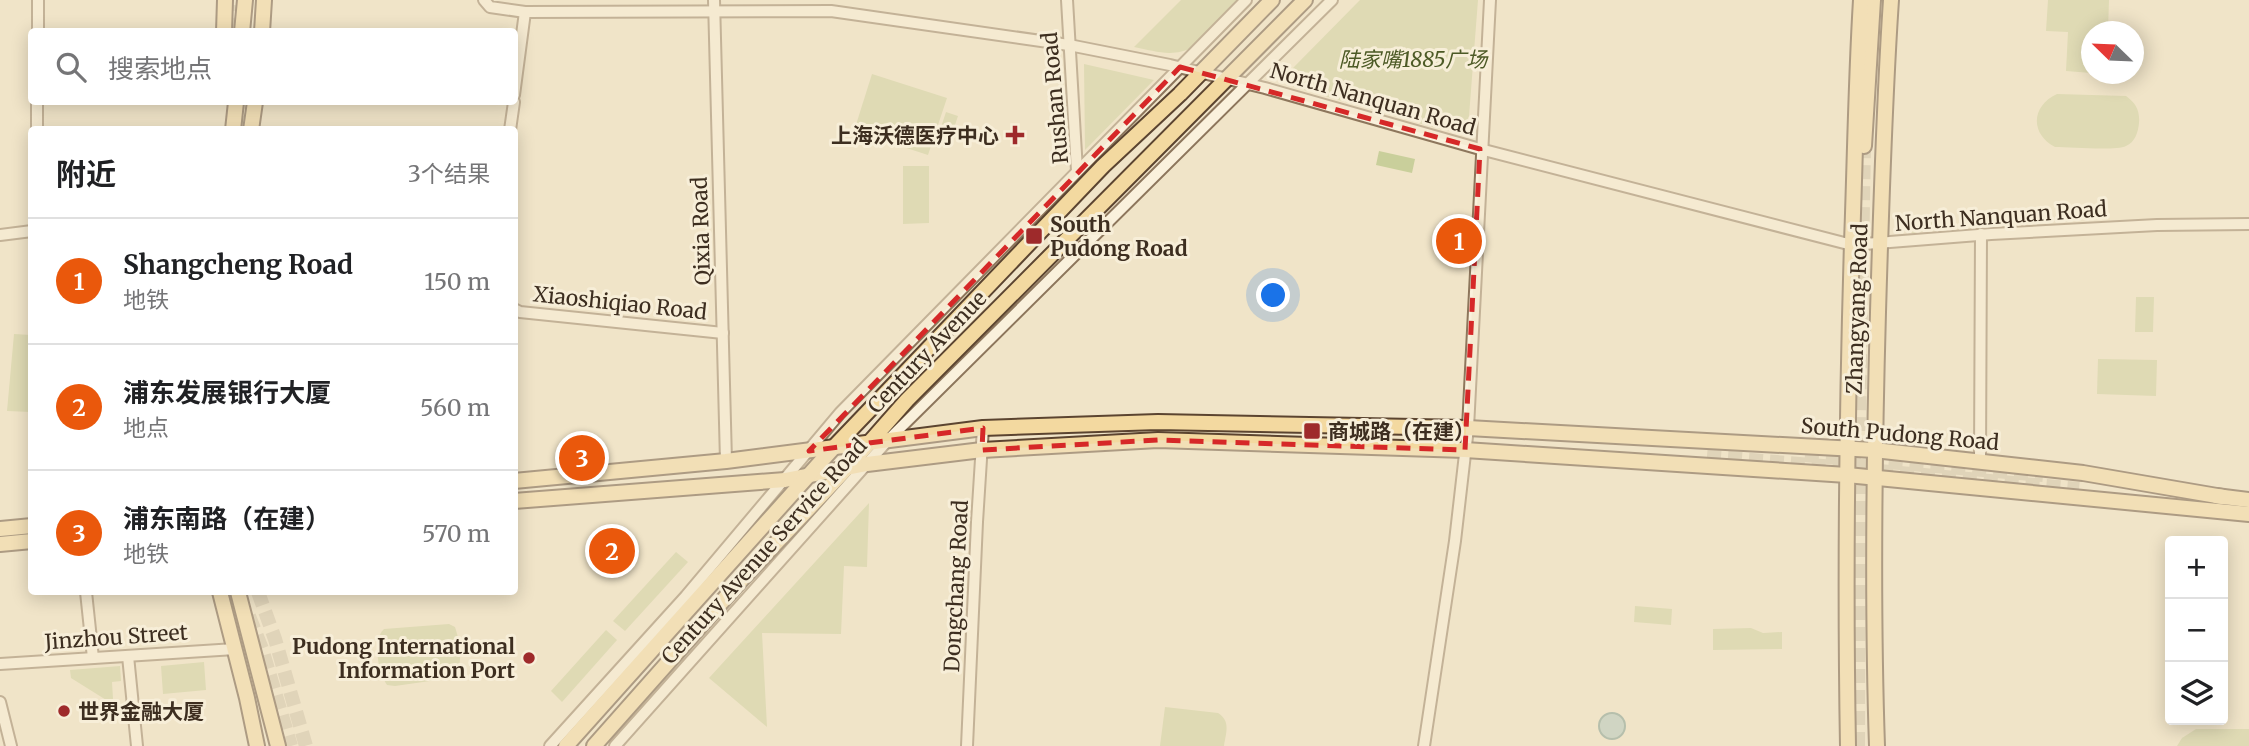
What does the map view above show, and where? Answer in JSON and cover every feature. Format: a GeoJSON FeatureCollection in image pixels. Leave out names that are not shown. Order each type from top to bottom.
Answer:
{"type":"FeatureCollection","features":[{"type":"Feature","properties":{"kind":"main road"},"geometry":{"type":"LineString","coordinates":[[262,28],[264,0]]}},
{"type":"Feature","properties":{"kind":"main road","name":"Century Avenue"},"geometry":{"type":"LineString","coordinates":[[566,746],[834,447],[1103,166],[1202,72],[1272,0]]}},
{"type":"Feature","properties":{"kind":"main road","name":"Century Avenue"},"geometry":{"type":"LineString","coordinates":[[594,746],[742,579],[907,400],[1305,0]]}},
{"type":"Feature","properties":{"kind":"main road","name":"Zhangyang Road"},"geometry":{"type":"LineString","coordinates":[[1850,746],[1847,448],[1856,85],[1861,0]]}},
{"type":"Feature","properties":{"kind":"main road"},"geometry":{"type":"LineString","coordinates":[[1873,0],[1869,147],[1882,0]]}},
{"type":"Feature","properties":{"kind":"main road","name":"Zhangyang Road"},"geometry":{"type":"LineString","coordinates":[[1877,746],[1873,638],[1873,478],[1879,244],[1891,0]]}},
{"type":"Feature","properties":{"kind":"main road"},"geometry":{"type":"LineString","coordinates":[[225,28],[234,1]]}},
{"type":"Feature","properties":{"kind":"main road"},"geometry":{"type":"LineString","coordinates":[[234,1],[241,28]]}},
{"type":"Feature","properties":{"kind":"main road"},"geometry":{"type":"LineString","coordinates":[[233,126],[236,105]]}},
{"type":"Feature","properties":{"kind":"main road"},"geometry":{"type":"LineString","coordinates":[[252,126],[255,105]]}},
{"type":"Feature","properties":{"kind":"main road","name":"South Pudong Road"},"geometry":{"type":"LineString","coordinates":[[518,481],[726,461],[983,428],[1158,422],[1468,428],[1874,450],[2083,473],[2221,504],[2249,514]]}},
{"type":"Feature","properties":{"kind":"main road","name":"South Pudong Road"},"geometry":{"type":"LineString","coordinates":[[1569,457],[1708,451],[1572,434]]}},
{"type":"Feature","properties":{"kind":"main road","name":"South Pudong Road"},"geometry":{"type":"LineString","coordinates":[[518,501],[785,480],[867,464],[982,450],[1158,440],[1465,450],[1847,475],[2221,504],[2249,500]]}},
{"type":"Feature","properties":{"kind":"main road","name":"South Pudong Road"},"geometry":{"type":"LineString","coordinates":[[2079,484],[2221,504]]}},
{"type":"Feature","properties":{"kind":"main road"},"geometry":{"type":"LineString","coordinates":[[0,530],[28,526]]}},
{"type":"Feature","properties":{"kind":"main road"},"geometry":{"type":"LineString","coordinates":[[0,544],[28,541]]}},
{"type":"Feature","properties":{"kind":"main road"},"geometry":{"type":"LineString","coordinates":[[221,595],[257,746]]}},
{"type":"Feature","properties":{"kind":"main road"},"geometry":{"type":"LineString","coordinates":[[239,595],[278,746]]}},
{"type":"Feature","properties":{"kind":"main road"},"geometry":{"type":"LineString","coordinates":[[1871,746],[1873,638]]}},
{"type":"Feature","properties":{"kind":"street"},"geometry":{"type":"LineString","coordinates":[[37,28],[38,0]]}},
{"type":"Feature","properties":{"kind":"street","name":"North Nanquan Road"},"geometry":{"type":"LineString","coordinates":[[484,0],[490,7],[525,12],[714,6],[831,11],[1069,44],[1226,78],[1480,149],[1852,245],[1981,234],[2157,225],[2249,224]]}},
{"type":"Feature","properties":{"kind":"street","name":"Rushan Road"},"geometry":{"type":"LineString","coordinates":[[1067,0],[1077,171],[1103,166]]}},
{"type":"Feature","properties":{"kind":"street","name":"Century Avenue Service Road"},"geometry":{"type":"LineString","coordinates":[[550,746],[686,596],[840,413],[1246,0]]}},
{"type":"Feature","properties":{"kind":"street","name":"Century Avenue Service Road"},"geometry":{"type":"LineString","coordinates":[[615,746],[889,439],[1332,0]]}},
{"type":"Feature","properties":{"kind":"street"},"geometry":{"type":"LineString","coordinates":[[1424,746],[1455,541],[1468,428],[1489,0]]}},
{"type":"Feature","properties":{"kind":"street","name":"Qixia Road"},"geometry":{"type":"LineString","coordinates":[[714,6],[726,461]]}},
{"type":"Feature","properties":{"kind":"street"},"geometry":{"type":"LineString","coordinates":[[518,65],[525,12]]}},
{"type":"Feature","properties":{"kind":"street"},"geometry":{"type":"LineString","coordinates":[[37,105],[37,126]]}},
{"type":"Feature","properties":{"kind":"street"},"geometry":{"type":"LineString","coordinates":[[511,126],[514,105]]}},
{"type":"Feature","properties":{"kind":"street"},"geometry":{"type":"LineString","coordinates":[[0,235],[28,232]]}},
{"type":"Feature","properties":{"kind":"street"},"geometry":{"type":"LineString","coordinates":[[1980,461],[1981,234]]}},
{"type":"Feature","properties":{"kind":"street","name":"Xiaoshiqiao Road"},"geometry":{"type":"LineString","coordinates":[[518,311],[723,333]]}},
{"type":"Feature","properties":{"kind":"street","name":"Dongchang Road"},"geometry":{"type":"LineString","coordinates":[[967,746],[976,522],[983,428]]}},
{"type":"Feature","properties":{"kind":"street","name":"Century Avenue Service Road"},"geometry":{"type":"LineString","coordinates":[[785,480],[834,447]]}},
{"type":"Feature","properties":{"kind":"street"},"geometry":{"type":"LineString","coordinates":[[86,595],[93,658]]}},
{"type":"Feature","properties":{"kind":"street","name":"Jinzhou Street"},"geometry":{"type":"LineString","coordinates":[[0,664],[235,649]]}},
{"type":"Feature","properties":{"kind":"street"},"geometry":{"type":"LineString","coordinates":[[128,656],[137,746]]}},
{"type":"Feature","properties":{"kind":"street"},"geometry":{"type":"LineString","coordinates":[[0,702],[11,746]]}},
{"type":"Feature","properties":{"kind":"highlighted area"},"geometry":{"type":"Polygon","coordinates":[[[1180,67],[1480,149],[1465,450],[1158,440],[982,450],[983,428],[809,451],[1180,67]]]}},
{"type":"Feature","properties":{"kind":"green space"},"geometry":{"type":"Polygon","coordinates":[[[1181,0],[1239,0],[1193,47],[1164,53],[1134,47],[1181,0]]]}},
{"type":"Feature","properties":{"kind":"green space","name":"陆家嘴1885广场"},"geometry":{"type":"Polygon","coordinates":[[[1360,0],[1478,0],[1469,116],[1462,126],[1443,130],[1292,85],[1289,79],[1292,69],[1360,0]]]}},
{"type":"Feature","properties":{"kind":"green space"},"geometry":{"type":"Polygon","coordinates":[[[2048,0],[2109,0],[2108,21],[2081,21],[2081,72],[2066,71],[2068,32],[2046,31],[2048,0]]]}},
{"type":"Feature","properties":{"kind":"green space"},"geometry":{"type":"Polygon","coordinates":[[[1084,64],[1154,80],[1085,150],[1084,64]]]}},
{"type":"Feature","properties":{"kind":"green space"},"geometry":{"type":"Polygon","coordinates":[[[872,74],[947,98],[928,155],[854,131],[872,74]]]}},
{"type":"Feature","properties":{"kind":"green space"},"geometry":{"type":"Polygon","coordinates":[[[2057,94],[2126,96],[2138,111],[2136,137],[2121,147],[2055,147],[2041,135],[2037,120],[2042,106],[2057,94]]]}},
{"type":"Feature","properties":{"kind":"green space"},"geometry":{"type":"Polygon","coordinates":[[[946,112],[958,116],[948,146],[936,142],[946,112]]]}},
{"type":"Feature","properties":{"kind":"green space"},"geometry":{"type":"Polygon","coordinates":[[[1379,151],[1415,159],[1412,173],[1376,165],[1379,151]]]}},
{"type":"Feature","properties":{"kind":"green space"},"geometry":{"type":"Polygon","coordinates":[[[903,166],[929,166],[929,223],[903,224],[903,166]]]}},
{"type":"Feature","properties":{"kind":"green space"},"geometry":{"type":"Polygon","coordinates":[[[1912,219],[1946,222],[1950,228],[1911,233],[1912,219]]]}},
{"type":"Feature","properties":{"kind":"green space"},"geometry":{"type":"Polygon","coordinates":[[[2136,297],[2154,297],[2153,332],[2135,332],[2136,297]]]}},
{"type":"Feature","properties":{"kind":"green space"},"geometry":{"type":"Polygon","coordinates":[[[14,334],[28,335],[28,412],[7,411],[14,334]]]}},
{"type":"Feature","properties":{"kind":"green space"},"geometry":{"type":"Polygon","coordinates":[[[2098,359],[2157,360],[2156,396],[2097,394],[2098,359]]]}},
{"type":"Feature","properties":{"kind":"green space"},"geometry":{"type":"Polygon","coordinates":[[[869,503],[867,567],[844,566],[841,634],[762,633],[767,727],[709,678],[869,503]]]}},
{"type":"Feature","properties":{"kind":"green space"},"geometry":{"type":"Polygon","coordinates":[[[676,552],[688,562],[625,631],[613,621],[676,552]]]}},
{"type":"Feature","properties":{"kind":"green space"},"geometry":{"type":"Polygon","coordinates":[[[1635,606],[1672,609],[1671,625],[1634,622],[1635,606]]]}},
{"type":"Feature","properties":{"kind":"green space"},"geometry":{"type":"Polygon","coordinates":[[[449,624],[455,627],[460,647],[460,662],[451,678],[387,685],[381,672],[377,648],[384,629],[449,624]]]}},
{"type":"Feature","properties":{"kind":"green space"},"geometry":{"type":"Polygon","coordinates":[[[1751,628],[1763,633],[1782,632],[1782,649],[1713,650],[1713,629],[1751,628]]]}},
{"type":"Feature","properties":{"kind":"green space"},"geometry":{"type":"Polygon","coordinates":[[[606,630],[617,640],[562,702],[551,691],[606,630]]]}},
{"type":"Feature","properties":{"kind":"green space"},"geometry":{"type":"Polygon","coordinates":[[[204,662],[206,690],[163,694],[161,666],[204,662]]]}},
{"type":"Feature","properties":{"kind":"green space"},"geometry":{"type":"Polygon","coordinates":[[[120,666],[121,681],[112,682],[111,703],[71,678],[70,670],[120,666]]]}},
{"type":"Feature","properties":{"kind":"green space"},"geometry":{"type":"Polygon","coordinates":[[[1165,707],[1218,713],[1226,724],[1224,746],[1160,746],[1165,707]]]}},
{"type":"Feature","properties":{"kind":"green space"},"geometry":{"type":"Polygon","coordinates":[[[2196,729],[2249,729],[2249,746],[2177,746],[2182,738],[2196,729]]]}},
{"type":"Feature","properties":{"kind":"water"},"geometry":{"type":"Polygon","coordinates":[[[1612,713],[1621,717],[1625,726],[1621,735],[1612,739],[1603,735],[1599,726],[1603,717],[1612,713]]]}},
{"type":"Feature","properties":{"kind":"tunnel"},"geometry":{"type":"LineString","coordinates":[[231,28],[232,5]]}},
{"type":"Feature","properties":{"kind":"tunnel"},"geometry":{"type":"LineString","coordinates":[[242,126],[244,105]]}},
{"type":"Feature","properties":{"kind":"tunnel"},"geometry":{"type":"LineString","coordinates":[[1858,746],[1859,425],[1864,146]]}},
{"type":"Feature","properties":{"kind":"tunnel"},"geometry":{"type":"LineString","coordinates":[[1805,455],[2043,475]]}},
{"type":"Feature","properties":{"kind":"tunnel"},"geometry":{"type":"LineString","coordinates":[[1707,456],[1845,468]]}},
{"type":"Feature","properties":{"kind":"tunnel"},"geometry":{"type":"LineString","coordinates":[[1879,471],[2079,489]]}},
{"type":"Feature","properties":{"kind":"tunnel"},"geometry":{"type":"LineString","coordinates":[[259,595],[275,639],[306,746]]}},
{"type":"Feature","properties":{"kind":"tunnel"},"geometry":{"type":"LineString","coordinates":[[249,616],[262,649],[291,746]]}},
{"type":"Feature","properties":{"kind":"place","name":"上海沃德医疗中心"},"geometry":{"type":"Point","coordinates":[1015,135]}},
{"type":"Feature","properties":{"kind":"place","name":"South Pudong Road"},"geometry":{"type":"Point","coordinates":[1034,236]}},
{"type":"Feature","properties":{"kind":"place","name":"Shangcheng Road"},"geometry":{"type":"Point","coordinates":[1459,241]}},
{"type":"Feature","properties":{"kind":"place","name":"商城路（在建）"},"geometry":{"type":"Point","coordinates":[1312,431]}},
{"type":"Feature","properties":{"kind":"place","name":"浦东南路（在建）"},"geometry":{"type":"Point","coordinates":[582,458]}},
{"type":"Feature","properties":{"kind":"place","name":"浦东发展银行大厦"},"geometry":{"type":"Point","coordinates":[612,551]}},
{"type":"Feature","properties":{"kind":"place","name":"Pudong International Information Port"},"geometry":{"type":"Point","coordinates":[529,658]}},
{"type":"Feature","properties":{"kind":"place","name":"世界金融大厦"},"geometry":{"type":"Point","coordinates":[64,711]}}]}
